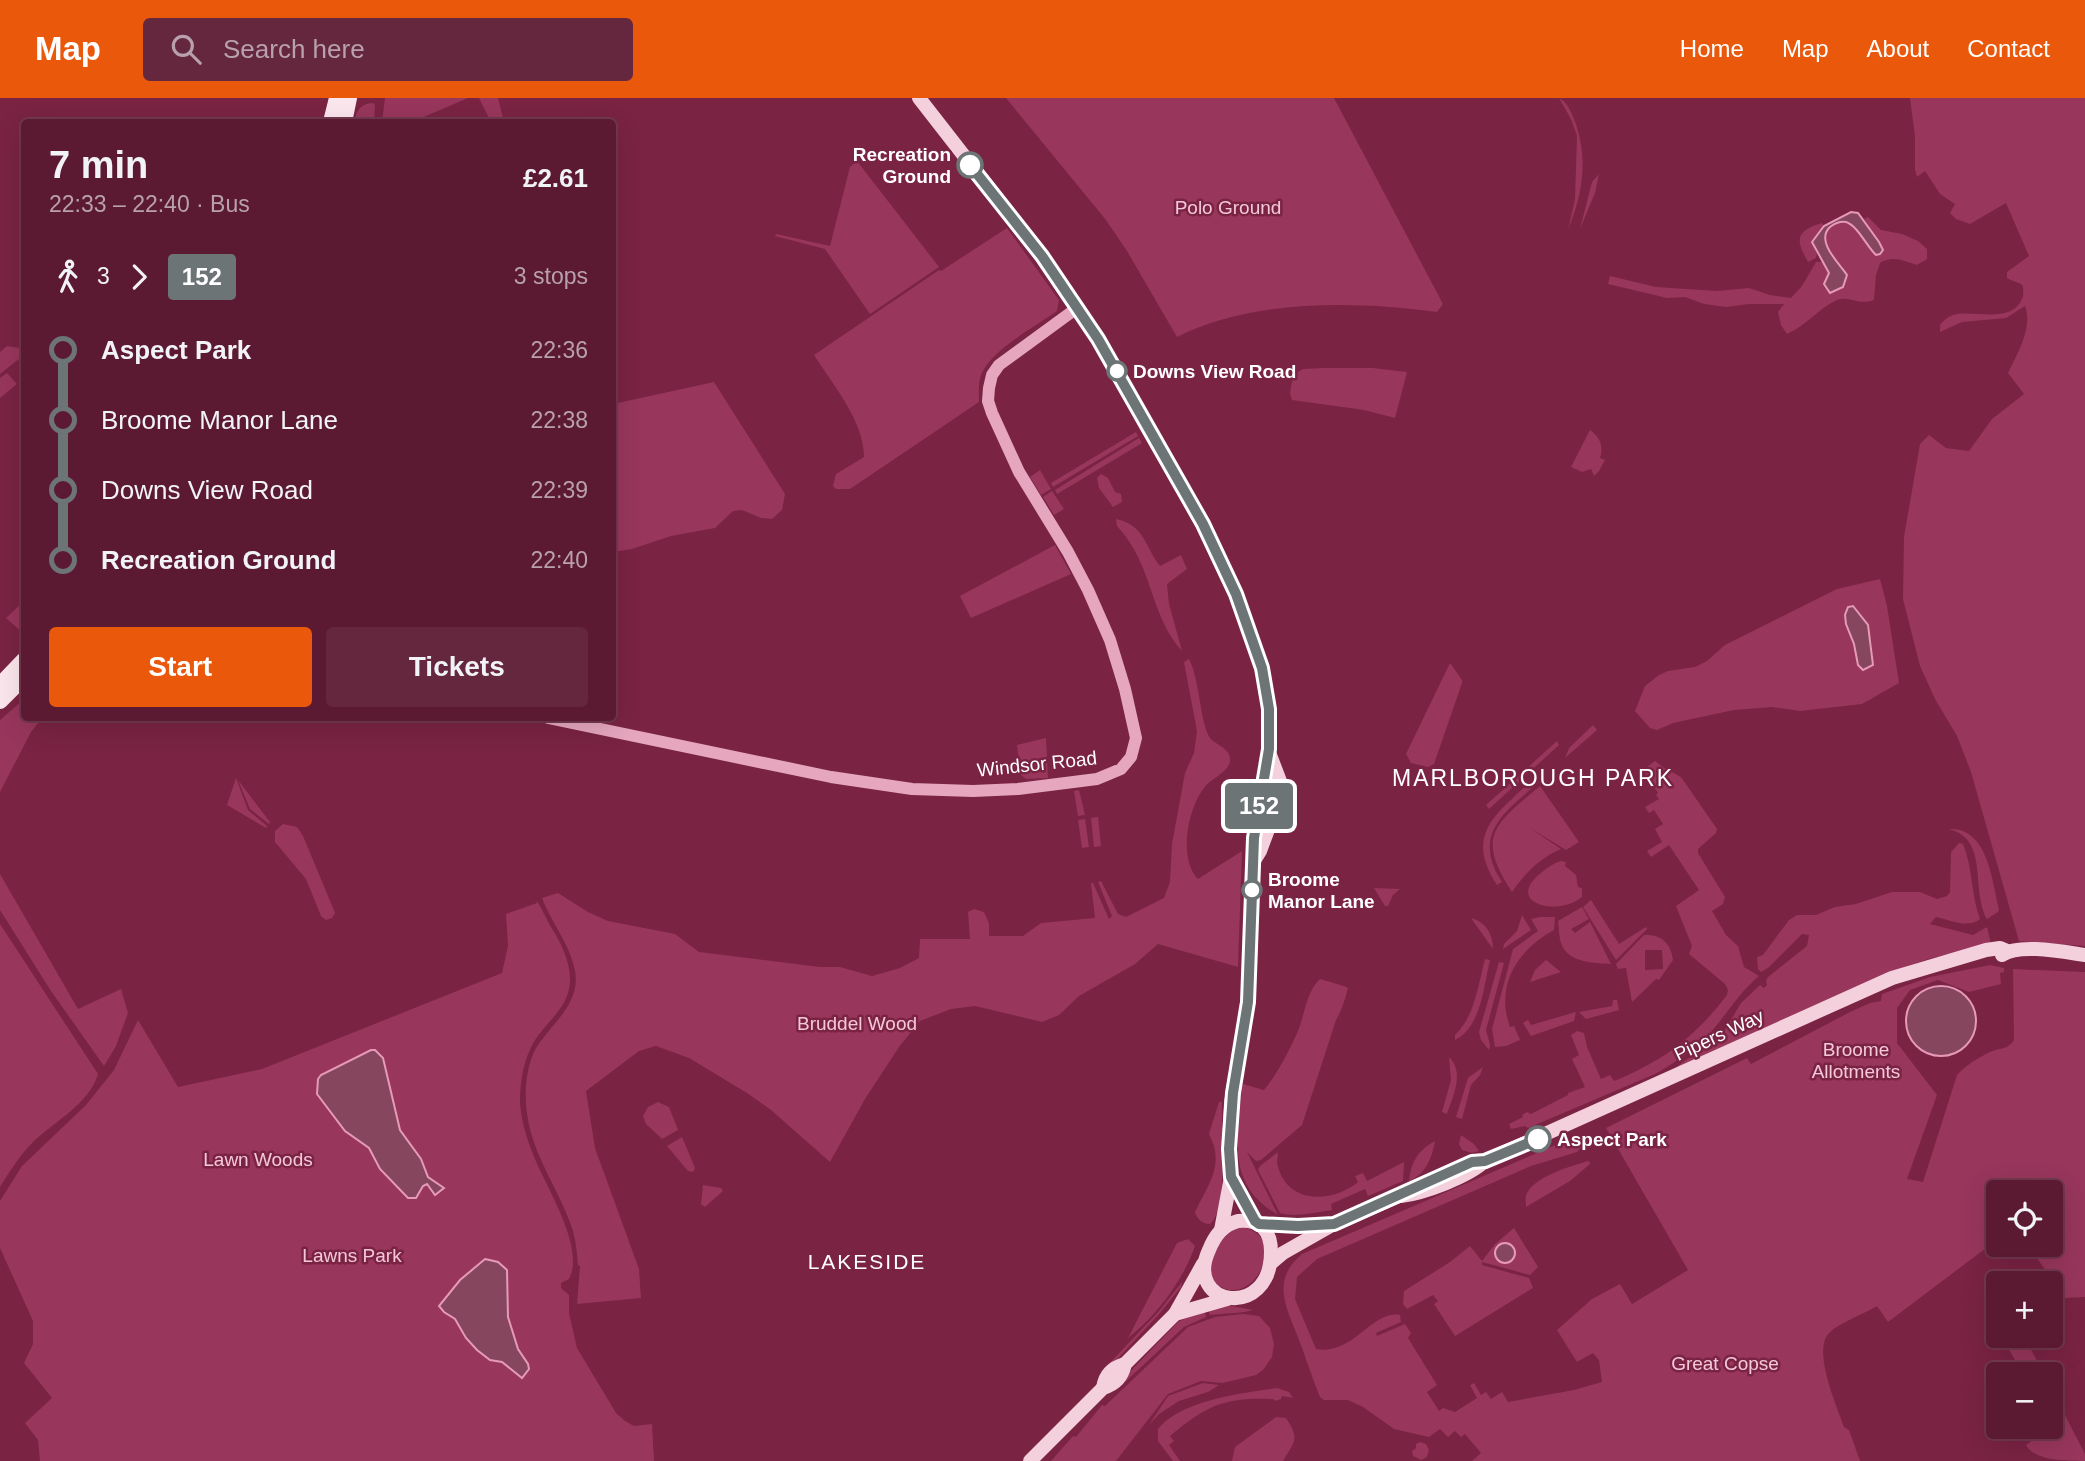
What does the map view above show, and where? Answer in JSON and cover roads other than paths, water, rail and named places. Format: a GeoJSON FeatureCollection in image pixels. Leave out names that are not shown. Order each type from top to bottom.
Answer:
{"type":"FeatureCollection","features":[{"type":"Feature","properties":{"kind":"main road"},"geometry":{"type":"LineString","coordinates":[[332,119],[337,98]]}},
{"type":"Feature","properties":{"kind":"main road"},"geometry":{"type":"LineString","coordinates":[[345,119],[349,98]]}},
{"type":"Feature","properties":{"kind":"main road"},"geometry":{"type":"LineString","coordinates":[[919,98],[1042,256],[1098,339],[1184,488],[1229,579],[1262,668],[1269,709],[1269,749],[1254,838],[1248,1002],[1230,1120],[1231,1177],[1221,1230],[1175,1314],[1125,1364],[1123,1374],[1112,1385],[1103,1388],[1030,1461]]}},
{"type":"Feature","properties":{"kind":"main road"},"geometry":{"type":"LineString","coordinates":[[0,685],[21,663]]}},
{"type":"Feature","properties":{"kind":"main road"},"geometry":{"type":"LineString","coordinates":[[0,701],[21,680]]}},
{"type":"Feature","properties":{"kind":"main road"},"geometry":{"type":"LineString","coordinates":[[1254,860],[1260,851],[1283,786],[1278,779],[1269,749]]}},
{"type":"Feature","properties":{"kind":"main road"},"geometry":{"type":"LineString","coordinates":[[1262,787],[1268,779],[1278,779]]}},
{"type":"Feature","properties":{"kind":"main road"},"geometry":{"type":"LineString","coordinates":[[1262,787],[1269,799],[1280,796]]}},
{"type":"Feature","properties":{"kind":"main road","name":"Pipers Way"},"geometry":{"type":"LineString","coordinates":[[1270,1264],[1283,1253],[1334,1224],[1472,1162],[1485,1161],[1591,1116],[1885,981],[1919,968],[1973,956],[1994,948],[2085,955]]}},
{"type":"Feature","properties":{"kind":"main road"},"geometry":{"type":"LineString","coordinates":[[1175,1314],[1227,1299],[1240,1299],[1254,1293],[1265,1280],[1270,1264],[1270,1242],[1231,1177]]}},
{"type":"Feature","properties":{"kind":"main road"},"geometry":{"type":"LineString","coordinates":[[1221,1230],[1238,1221],[1257,1222]]}},
{"type":"Feature","properties":{"kind":"main road","name":"Pipers Way"},"geometry":{"type":"LineString","coordinates":[[1257,1222],[1298,1226],[1334,1224]]}},
{"type":"Feature","properties":{"kind":"main road"},"geometry":{"type":"LineString","coordinates":[[1203,1265],[1209,1286],[1227,1299]]}},
{"type":"Feature","properties":{"kind":"street","name":"Windsor Road"},"geometry":{"type":"LineString","coordinates":[[562,721],[831,777],[912,789],[973,791],[1040,787],[1097,779],[1121,769],[1131,757],[1136,738],[1110,640],[1079,572],[1015,464],[988,401],[991,378],[999,365],[1077,308]]}},
{"type":"Feature","properties":{"kind":"place","name":"Recreation Ground"},"geometry":{"type":"Point","coordinates":[970,165]}},
{"type":"Feature","properties":{"kind":"place","name":"Downs View Road"},"geometry":{"type":"Point","coordinates":[1117,371]}},
{"type":"Feature","properties":{"kind":"place","name":"Broome Manor Lane"},"geometry":{"type":"Point","coordinates":[1252,890]}},
{"type":"Feature","properties":{"kind":"place","name":"Aspect Park"},"geometry":{"type":"Point","coordinates":[1538,1139]}},
{"type":"Feature","properties":{"kind":"district","name":"MARLBOROUGH PARK"},"geometry":{"type":"Point","coordinates":[1533,778]}},
{"type":"Feature","properties":{"kind":"district","name":"LAKESIDE"},"geometry":{"type":"Point","coordinates":[867,1261]}},
{"type":"Feature","properties":{"kind":"park label","name":"Polo Ground"},"geometry":{"type":"Point","coordinates":[1228,207]}},
{"type":"Feature","properties":{"kind":"park label","name":"Bruddel Wood"},"geometry":{"type":"Point","coordinates":[857,1023]}},
{"type":"Feature","properties":{"kind":"park label","name":"Broome Allotments"},"geometry":{"type":"Point","coordinates":[1856,1060]}},
{"type":"Feature","properties":{"kind":"park label","name":"Lawn Woods"},"geometry":{"type":"Point","coordinates":[258,1159]}},
{"type":"Feature","properties":{"kind":"park label","name":"Lawns Park"},"geometry":{"type":"Point","coordinates":[352,1255]}},
{"type":"Feature","properties":{"kind":"park label","name":"Great Copse"},"geometry":{"type":"Point","coordinates":[1725,1363]}}]}
